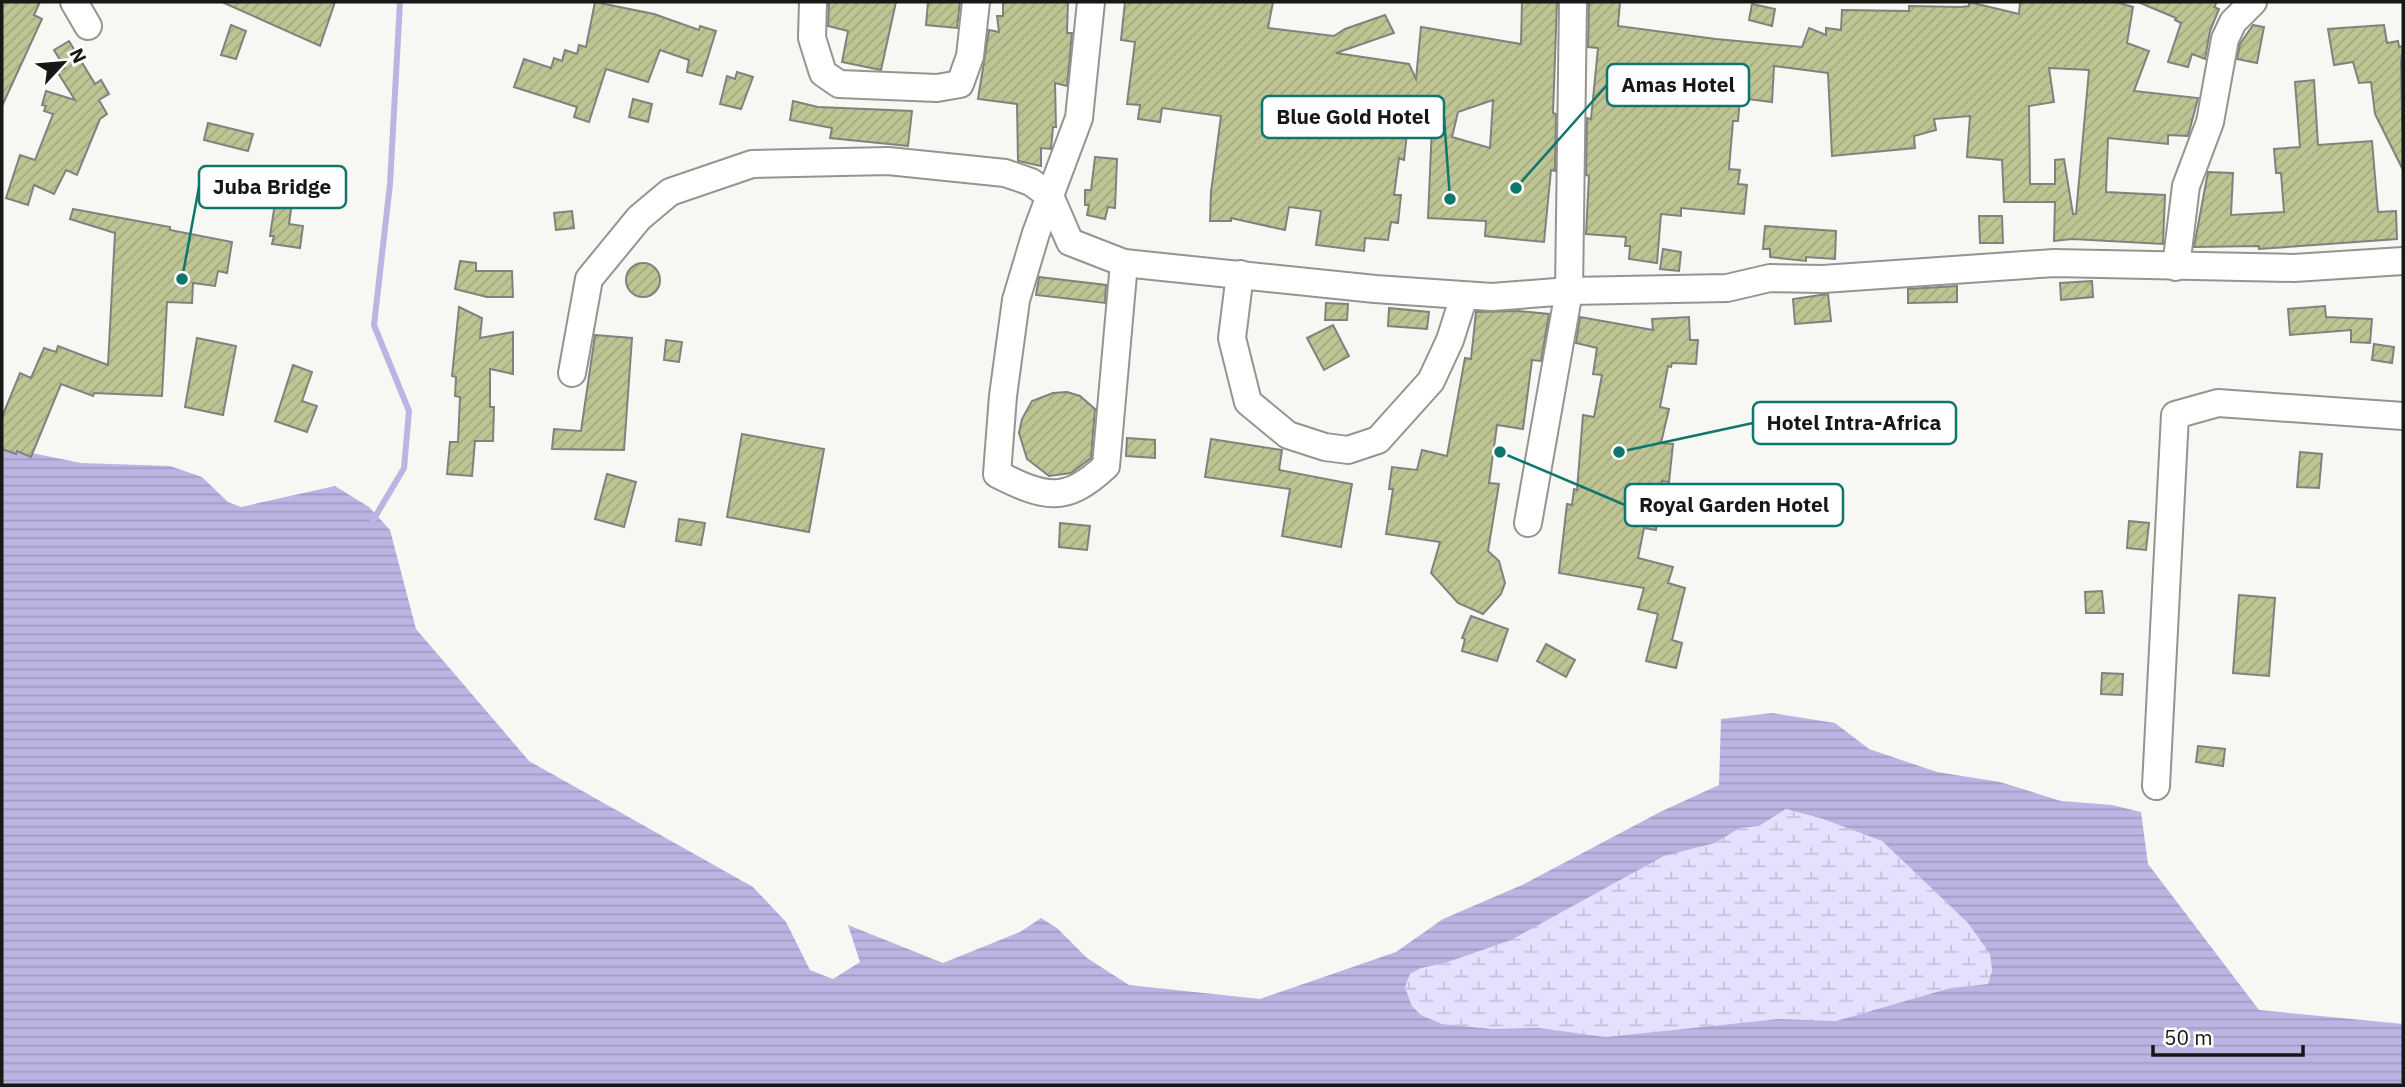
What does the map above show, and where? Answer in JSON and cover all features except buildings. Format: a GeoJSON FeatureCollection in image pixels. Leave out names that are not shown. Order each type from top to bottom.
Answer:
{"type":"FeatureCollection","features":[{"type":"Feature","properties":{"kind":"street"},"geometry":{"type":"LineString","coordinates":[[74,2],[88,26]]}},
{"type":"Feature","properties":{"kind":"street"},"geometry":{"type":"LineString","coordinates":[[813,2],[812,38],[823,73],[839,84],[937,89],[960,84],[970,56],[976,2]]}},
{"type":"Feature","properties":{"kind":"street"},"geometry":{"type":"LineString","coordinates":[[1091,2],[1079,118],[1016,300],[1003,396],[997,474],[1026,488],[1058,495],[1084,486],[1106,466],[1124,262]]}},
{"type":"Feature","properties":{"kind":"street"},"geometry":{"type":"LineString","coordinates":[[1528,523],[1569,291],[1573,2]]}},
{"type":"Feature","properties":{"kind":"street"},"geometry":{"type":"LineString","coordinates":[[2176,267],[2186,186],[2210,122],[2225,39],[2233,22],[2253,2]]}},
{"type":"Feature","properties":{"kind":"street"},"geometry":{"type":"LineString","coordinates":[[572,373],[589,279],[639,218],[670,192],[752,164],[877,160],[1005,173],[1031,182],[1050,196],[1070,242],[1124,262],[1464,296],[1727,288],[1770,278],[1823,279],[2054,263],[2127,262],[2176,267],[2294,268],[2403,261]]}},
{"type":"Feature","properties":{"kind":"street"},"geometry":{"type":"LineString","coordinates":[[1240,274],[1232,338],[1248,402],[1288,435],[1325,447],[1349,450],[1378,440],[1431,381],[1450,340],[1464,296]]}},
{"type":"Feature","properties":{"kind":"street"},"geometry":{"type":"LineString","coordinates":[[2156,786],[2175,415],[2218,402],[2403,416]]}},
{"type":"Feature","properties":{"kind":"green space"},"geometry":{"type":"Polygon","coordinates":[[[1786,809],[1823,819],[1882,841],[1968,923],[1990,954],[1992,971],[1988,984],[1950,988],[1836,1021],[1778,1019],[1606,1037],[1539,1028],[1492,1029],[1442,1024],[1421,1015],[1412,1006],[1405,987],[1410,974],[1421,967],[1445,963],[1664,856],[1715,843],[1740,828],[1759,826],[1786,809]]]}},
{"type":"Feature","properties":{"kind":"shaded area"},"geometry":{"type":"Polygon","coordinates":[[[2,447],[81,463],[170,466],[202,477],[228,502],[241,507],[335,486],[369,507],[390,530],[416,629],[529,761],[753,887],[786,922],[810,970],[833,979],[860,962],[848,925],[943,963],[1020,932],[1041,918],[1057,928],[1087,958],[1129,985],[1260,999],[1396,952],[1443,919],[1522,885],[1662,811],[1719,785],[1721,719],[1772,713],[1835,723],[1869,749],[1937,772],[2000,782],[2061,801],[2112,805],[2141,812],[2148,864],[2259,1010],[2403,1024],[2403,1085],[2,1085],[2,447]],[[1786,809],[1759,826],[1740,828],[1715,843],[1664,856],[1511,940],[1445,963],[1421,968],[1410,974],[1405,987],[1412,1006],[1421,1015],[1442,1024],[1492,1029],[1539,1028],[1606,1037],[1778,1019],[1836,1021],[1950,988],[1988,984],[1992,971],[1990,954],[1968,923],[1882,841],[1823,819],[1786,809]]]}},
{"type":"Feature","properties":{"kind":"waterway"},"geometry":{"type":"LineString","coordinates":[[372,522],[404,468],[409,411],[374,325],[390,184],[400,2]]}},
{"type":"Feature","properties":{"kind":"place","name":"Amas Hotel"},"geometry":{"type":"Point","coordinates":[1516,188]}},
{"type":"Feature","properties":{"kind":"place","name":"Blue Gold Hotel"},"geometry":{"type":"Point","coordinates":[1450,199]}},
{"type":"Feature","properties":{"kind":"place","name":"Juba Bridge"},"geometry":{"type":"Point","coordinates":[182,279]}},
{"type":"Feature","properties":{"kind":"place","name":"Royal Garden Hotel"},"geometry":{"type":"Point","coordinates":[1500,452]}},
{"type":"Feature","properties":{"kind":"place","name":"Hotel Intra-Africa"},"geometry":{"type":"Point","coordinates":[1619,452]}}]}
